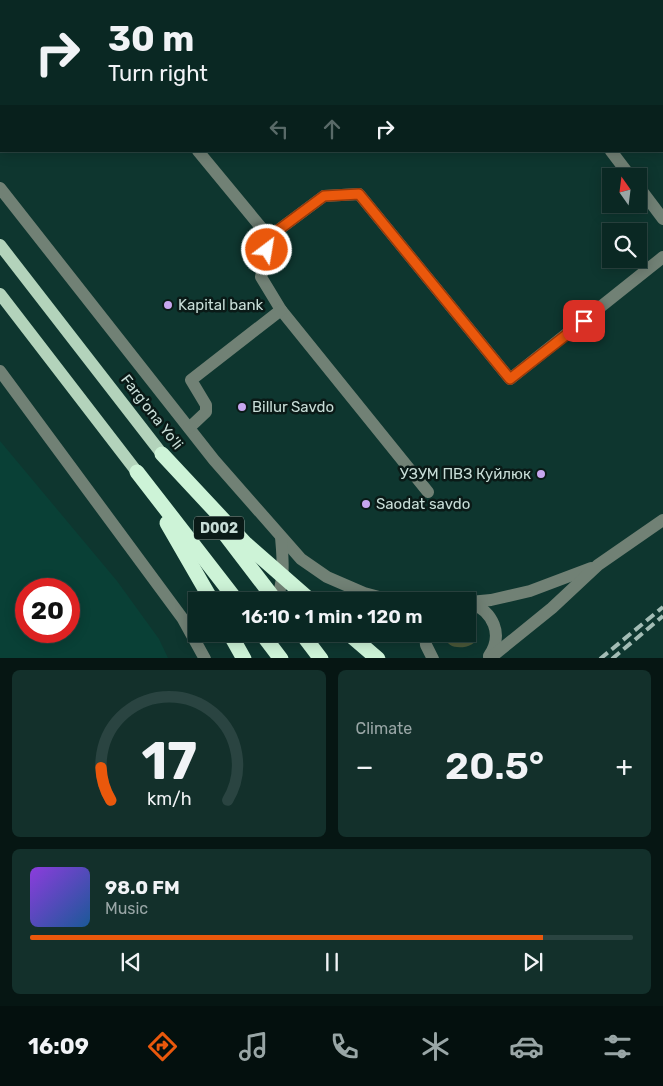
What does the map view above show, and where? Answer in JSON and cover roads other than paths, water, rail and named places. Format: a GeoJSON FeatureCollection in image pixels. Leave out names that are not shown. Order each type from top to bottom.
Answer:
{"type":"FeatureCollection","features":[{"type":"Feature","properties":{"kind":"highway","name":"Farg'ona Yo'li"},"geometry":{"type":"LineString","coordinates":[[162,454],[269,592]]}},
{"type":"Feature","properties":{"kind":"highway"},"geometry":{"type":"LineString","coordinates":[[162,454],[246,544],[301,592]]}},
{"type":"Feature","properties":{"kind":"highway"},"geometry":{"type":"LineString","coordinates":[[137,472],[207,592]]}},
{"type":"Feature","properties":{"kind":"highway","name":"D002"},"geometry":{"type":"LineString","coordinates":[[137,472],[230,592]]}},
{"type":"Feature","properties":{"kind":"highway"},"geometry":{"type":"LineString","coordinates":[[235,642],[244,658]]}},
{"type":"Feature","properties":{"kind":"highway"},"geometry":{"type":"LineString","coordinates":[[268,642],[281,658]]}},
{"type":"Feature","properties":{"kind":"highway"},"geometry":{"type":"LineString","coordinates":[[308,642],[321,658]]}},
{"type":"Feature","properties":{"kind":"highway"},"geometry":{"type":"LineString","coordinates":[[359,642],[378,658]]}},
{"type":"Feature","properties":{"kind":"main road","name":"Farg'ona Yo'li"},"geometry":{"type":"LineString","coordinates":[[0,245],[162,454]]}},
{"type":"Feature","properties":{"kind":"main road"},"geometry":{"type":"LineString","coordinates":[[0,294],[137,472]]}},
{"type":"Feature","properties":{"kind":"street"},"geometry":{"type":"LineString","coordinates":[[199,152],[269,237]]}},
{"type":"Feature","properties":{"kind":"street"},"geometry":{"type":"LineString","coordinates":[[612,152],[624,168]]}},
{"type":"Feature","properties":{"kind":"street"},"geometry":{"type":"LineString","coordinates":[[0,188],[214,460],[281,537],[301,559],[327,577],[362,592]]}},
{"type":"Feature","properties":{"kind":"street"},"geometry":{"type":"LineString","coordinates":[[428,492],[281,310],[261,277],[269,237],[324,196],[359,194],[510,379],[663,257]]}},
{"type":"Feature","properties":{"kind":"street"},"geometry":{"type":"LineString","coordinates":[[648,199],[663,219]]}},
{"type":"Feature","properties":{"kind":"street"},"geometry":{"type":"LineString","coordinates":[[189,428],[206,412],[206,405],[191,380],[281,310]]}},
{"type":"Feature","properties":{"kind":"street"},"geometry":{"type":"LineString","coordinates":[[0,371],[183,619],[206,658]]}},
{"type":"Feature","properties":{"kind":"street"},"geometry":{"type":"LineString","coordinates":[[488,658],[552,608],[598,565],[663,520]]}},
{"type":"Feature","properties":{"kind":"street"},"geometry":{"type":"LineString","coordinates":[[279,592],[283,578],[281,537]]}},
{"type":"Feature","properties":{"kind":"street"},"geometry":{"type":"LineString","coordinates":[[476,601],[491,600],[530,591],[598,565]]}},
{"type":"Feature","properties":{"kind":"street"},"geometry":{"type":"LineString","coordinates":[[476,606],[481,607],[490,616],[494,627],[496,638],[493,650],[488,658]]}},
{"type":"Feature","properties":{"kind":"street"},"geometry":{"type":"LineString","coordinates":[[183,619],[188,621]]}},
{"type":"Feature","properties":{"kind":"street"},"geometry":{"type":"LineString","coordinates":[[426,642],[430,658]]}},
{"type":"Feature","properties":{"kind":"railway"},"geometry":{"type":"LineString","coordinates":[[601,658],[663,607]]}},
{"type":"Feature","properties":{"kind":"railway"},"geometry":{"type":"LineString","coordinates":[[613,658],[663,616]]}},
{"type":"Feature","properties":{"kind":"place","name":"Kapital bank"},"geometry":{"type":"Point","coordinates":[168,305]}},
{"type":"Feature","properties":{"kind":"place","name":"Billur Savdo"},"geometry":{"type":"Point","coordinates":[242,407]}},
{"type":"Feature","properties":{"kind":"place","name":"УЗУМ ПВЗ Куйлюк"},"geometry":{"type":"Point","coordinates":[541,474]}},
{"type":"Feature","properties":{"kind":"place","name":"Saodat savdo"},"geometry":{"type":"Point","coordinates":[366,504]}}]}
